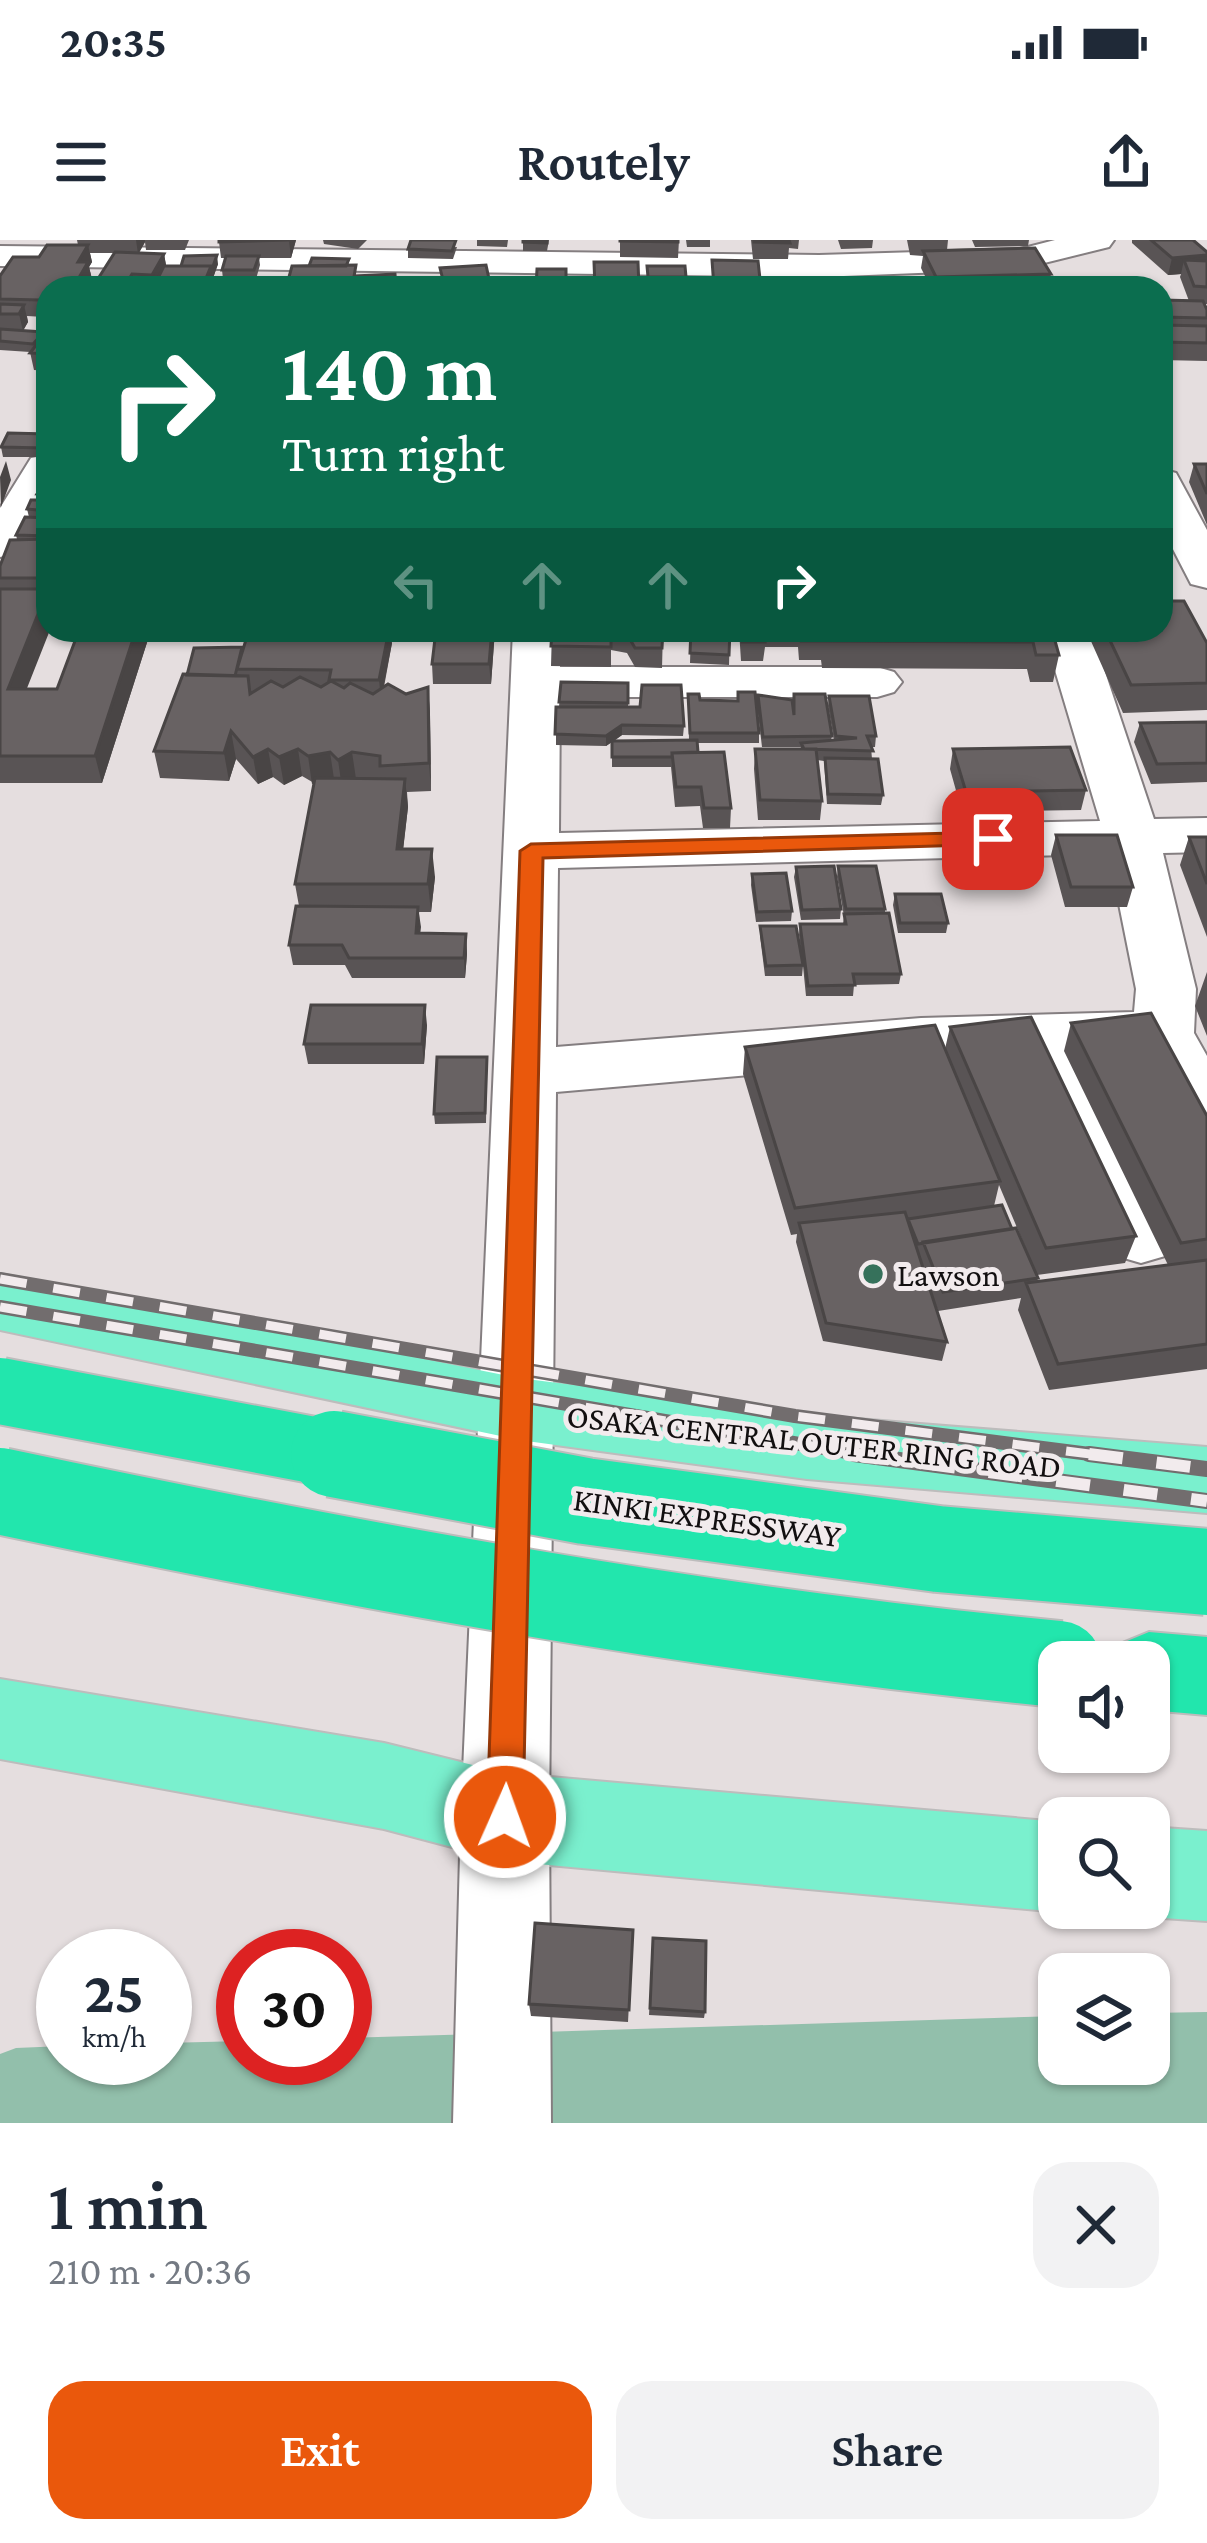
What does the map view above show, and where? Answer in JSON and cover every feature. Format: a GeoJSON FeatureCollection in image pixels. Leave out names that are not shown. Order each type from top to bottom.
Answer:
{"type":"FeatureCollection","features":[{"type":"Feature","properties":{"kind":"highway","name":"KINKI EXPRESSWAY"},"geometry":{"type":"LineString","coordinates":[[0,1391],[585,1501],[938,1549],[1207,1572]]}},
{"type":"Feature","properties":{"kind":"highway"},"geometry":{"type":"LineString","coordinates":[[0,1491],[591,1608],[1038,1662]]}},
{"type":"Feature","properties":{"kind":"highway"},"geometry":{"type":"LineString","coordinates":[[1170,1673],[1207,1676]]}},
{"type":"Feature","properties":{"kind":"main road","name":"OSAKA CENTRAL OUTER RING ROAD"},"geometry":{"type":"LineString","coordinates":[[0,1302],[519,1409],[807,1447],[1207,1480]]}},
{"type":"Feature","properties":{"kind":"main road"},"geometry":{"type":"LineString","coordinates":[[0,1719],[384,1786],[505,1817],[1038,1866]]}},
{"type":"Feature","properties":{"kind":"main road"},"geometry":{"type":"LineString","coordinates":[[1170,1873],[1207,1876]]}},
{"type":"Feature","properties":{"kind":"street"},"geometry":{"type":"LineString","coordinates":[[0,256],[104,273],[291,263],[522,264],[892,253],[1020,259],[1078,250]]}},
{"type":"Feature","properties":{"kind":"street"},"geometry":{"type":"LineString","coordinates":[[0,466],[36,467]]}},
{"type":"Feature","properties":{"kind":"street"},"geometry":{"type":"LineString","coordinates":[[0,544],[36,485]]}},
{"type":"Feature","properties":{"kind":"street"},"geometry":{"type":"LineString","coordinates":[[1173,518],[1199,597]]}},
{"type":"Feature","properties":{"kind":"street"},"geometry":{"type":"LineString","coordinates":[[1071,642],[1132,835],[1166,989],[1163,1033],[1207,1112]]}},
{"type":"Feature","properties":{"kind":"street"},"geometry":{"type":"LineString","coordinates":[[502,2123],[505,1817],[536,656],[878,682]]}},
{"type":"Feature","properties":{"kind":"street"},"geometry":{"type":"LineString","coordinates":[[531,851],[1207,835]]}},
{"type":"Feature","properties":{"kind":"street"},"geometry":{"type":"LineString","coordinates":[[525,1072],[921,1039],[1163,1033]]}},
{"type":"Feature","properties":{"kind":"street"},"geometry":{"type":"LineString","coordinates":[[1045,1036],[1141,1237]]}},
{"type":"Feature","properties":{"kind":"building"},"geometry":{"type":"Polygon","coordinates":[[[411,240],[456,240],[452,251],[408,249],[411,240]]]}},
{"type":"Feature","properties":{"kind":"building"},"geometry":{"type":"Polygon","coordinates":[[[1151,240],[1193,240],[1207,255],[1172,258],[1151,240]]]}},
{"type":"Feature","properties":{"kind":"building"},"geometry":{"type":"Polygon","coordinates":[[[47,245],[88,245],[78,262],[88,262],[80,276],[36,276],[36,300],[0,299],[0,276],[13,257],[39,257],[47,245]]]}},
{"type":"Feature","properties":{"kind":"building"},"geometry":{"type":"Polygon","coordinates":[[[1035,248],[1051,274],[936,276],[923,251],[1035,248]]]}},
{"type":"Feature","properties":{"kind":"building"},"geometry":{"type":"Polygon","coordinates":[[[115,252],[164,254],[152,275],[100,276],[115,252]]]}},
{"type":"Feature","properties":{"kind":"building"},"geometry":{"type":"Polygon","coordinates":[[[217,255],[212,269],[181,266],[184,256],[217,255]]]}},
{"type":"Feature","properties":{"kind":"building"},"geometry":{"type":"Polygon","coordinates":[[[226,256],[259,256],[254,270],[222,270],[226,256]]]}},
{"type":"Feature","properties":{"kind":"building"},"geometry":{"type":"Polygon","coordinates":[[[312,258],[349,259],[346,266],[309,266],[312,258]]]}},
{"type":"Feature","properties":{"kind":"building"},"geometry":{"type":"Polygon","coordinates":[[[712,260],[758,261],[760,276],[713,276],[712,260]]]}},
{"type":"Feature","properties":{"kind":"building"},"geometry":{"type":"Polygon","coordinates":[[[1184,260],[1207,261],[1207,287],[1194,286],[1184,260]]]}},
{"type":"Feature","properties":{"kind":"building"},"geometry":{"type":"Polygon","coordinates":[[[594,262],[638,262],[639,276],[595,276],[594,262]]]}},
{"type":"Feature","properties":{"kind":"building"},"geometry":{"type":"Polygon","coordinates":[[[356,265],[354,276],[289,276],[292,266],[356,265]]]}},
{"type":"Feature","properties":{"kind":"building"},"geometry":{"type":"Polygon","coordinates":[[[486,265],[488,276],[442,276],[440,268],[486,265]]]}},
{"type":"Feature","properties":{"kind":"building"},"geometry":{"type":"Polygon","coordinates":[[[164,266],[211,266],[207,276],[159,276],[164,266]]]}},
{"type":"Feature","properties":{"kind":"building"},"geometry":{"type":"Polygon","coordinates":[[[647,266],[685,266],[686,276],[648,276],[647,266]]]}},
{"type":"Feature","properties":{"kind":"building"},"geometry":{"type":"Polygon","coordinates":[[[537,269],[566,269],[566,276],[537,276],[537,269]]]}},
{"type":"Feature","properties":{"kind":"building"},"geometry":{"type":"Polygon","coordinates":[[[1173,300],[1203,301],[1207,318],[1173,317],[1173,300]]]}},
{"type":"Feature","properties":{"kind":"building"},"geometry":{"type":"Polygon","coordinates":[[[0,304],[24,305],[19,314],[0,314],[0,304]]]}},
{"type":"Feature","properties":{"kind":"building"},"geometry":{"type":"Polygon","coordinates":[[[1173,325],[1207,326],[1207,343],[1173,342],[1173,325]]]}},
{"type":"Feature","properties":{"kind":"building"},"geometry":{"type":"Polygon","coordinates":[[[0,329],[36,331],[33,344],[0,341],[0,329]]]}},
{"type":"Feature","properties":{"kind":"building"},"geometry":{"type":"Polygon","coordinates":[[[8,433],[36,434],[36,448],[1,447],[8,433]]]}},
{"type":"Feature","properties":{"kind":"building"},"geometry":{"type":"Polygon","coordinates":[[[1194,464],[1207,464],[1207,494],[1194,464]]]}},
{"type":"Feature","properties":{"kind":"building"},"geometry":{"type":"Polygon","coordinates":[[[25,517],[36,517],[36,536],[16,535],[25,517]]]}},
{"type":"Feature","properties":{"kind":"building"},"geometry":{"type":"Polygon","coordinates":[[[36,539],[36,578],[0,578],[10,540],[36,539]]]}},
{"type":"Feature","properties":{"kind":"building"},"geometry":{"type":"Polygon","coordinates":[[[0,589],[36,589],[36,619],[8,689],[57,689],[75,642],[132,642],[95,756],[0,756],[0,589]]]}},
{"type":"Feature","properties":{"kind":"building"},"geometry":{"type":"Polygon","coordinates":[[[1173,601],[1184,601],[1207,643],[1207,683],[1131,685],[1111,642],[1173,642],[1173,601]]]}},
{"type":"Feature","properties":{"kind":"building"},"geometry":{"type":"Polygon","coordinates":[[[245,642],[387,642],[379,680],[329,680],[331,670],[237,669],[245,642]]]}},
{"type":"Feature","properties":{"kind":"building"},"geometry":{"type":"Polygon","coordinates":[[[435,642],[491,642],[489,664],[432,664],[435,642]]]}},
{"type":"Feature","properties":{"kind":"building"},"geometry":{"type":"Polygon","coordinates":[[[551,642],[611,642],[611,647],[551,646],[551,642]]]}},
{"type":"Feature","properties":{"kind":"building"},"geometry":{"type":"Polygon","coordinates":[[[632,642],[662,642],[662,648],[635,648],[632,642]]]}},
{"type":"Feature","properties":{"kind":"building"},"geometry":{"type":"Polygon","coordinates":[[[690,642],[730,642],[729,655],[690,653],[690,642]]]}},
{"type":"Feature","properties":{"kind":"building"},"geometry":{"type":"Polygon","coordinates":[[[1033,642],[1055,642],[1059,655],[1036,655],[1033,642]]]}},
{"type":"Feature","properties":{"kind":"building"},"geometry":{"type":"Polygon","coordinates":[[[242,647],[235,676],[187,675],[194,648],[242,647]]]}},
{"type":"Feature","properties":{"kind":"building"},"geometry":{"type":"Polygon","coordinates":[[[183,674],[248,676],[250,694],[271,681],[283,687],[300,677],[321,687],[331,681],[344,688],[350,683],[373,694],[388,684],[406,694],[428,687],[429,763],[380,766],[380,756],[352,752],[338,760],[330,752],[308,756],[298,749],[279,757],[268,749],[253,757],[231,731],[224,753],[154,751],[183,674]]]}},
{"type":"Feature","properties":{"kind":"building"},"geometry":{"type":"Polygon","coordinates":[[[561,682],[628,683],[628,703],[559,702],[561,682]]]}},
{"type":"Feature","properties":{"kind":"building"},"geometry":{"type":"Polygon","coordinates":[[[642,685],[681,685],[684,726],[622,725],[606,736],[555,734],[556,707],[640,707],[642,685]]]}},
{"type":"Feature","properties":{"kind":"building"},"geometry":{"type":"Polygon","coordinates":[[[738,692],[755,692],[759,733],[690,733],[688,694],[699,694],[700,700],[738,701],[738,692]]]}},
{"type":"Feature","properties":{"kind":"building"},"geometry":{"type":"Polygon","coordinates":[[[794,694],[825,694],[832,736],[763,737],[758,695],[792,700],[794,715],[794,694]]]}},
{"type":"Feature","properties":{"kind":"building"},"geometry":{"type":"Polygon","coordinates":[[[829,696],[869,696],[876,736],[867,736],[873,751],[804,749],[801,743],[857,738],[836,736],[829,696]]]}},
{"type":"Feature","properties":{"kind":"building"},"geometry":{"type":"Polygon","coordinates":[[[1207,722],[1207,763],[1157,764],[1140,723],[1207,722]]]}},
{"type":"Feature","properties":{"kind":"building"},"geometry":{"type":"Polygon","coordinates":[[[697,740],[698,752],[612,757],[612,741],[697,740]]]}},
{"type":"Feature","properties":{"kind":"building"},"geometry":{"type":"Polygon","coordinates":[[[1070,747],[1086,790],[966,792],[953,749],[1070,747]]]}},
{"type":"Feature","properties":{"kind":"building"},"geometry":{"type":"Polygon","coordinates":[[[755,749],[816,749],[822,801],[760,800],[755,749]]]}},
{"type":"Feature","properties":{"kind":"building"},"geometry":{"type":"Polygon","coordinates":[[[724,752],[731,808],[704,808],[701,787],[676,787],[672,753],[724,752]]]}},
{"type":"Feature","properties":{"kind":"building"},"geometry":{"type":"Polygon","coordinates":[[[825,758],[878,759],[883,795],[828,794],[825,758]]]}},
{"type":"Feature","properties":{"kind":"building"},"geometry":{"type":"Polygon","coordinates":[[[315,778],[405,779],[397,849],[432,849],[428,884],[295,884],[315,778]]]}},
{"type":"Feature","properties":{"kind":"building"},"geometry":{"type":"Polygon","coordinates":[[[1056,835],[1117,835],[1133,887],[1071,887],[1056,835]]]}},
{"type":"Feature","properties":{"kind":"building"},"geometry":{"type":"Polygon","coordinates":[[[1189,837],[1207,837],[1207,884],[1189,837]]]}},
{"type":"Feature","properties":{"kind":"building"},"geometry":{"type":"Polygon","coordinates":[[[834,866],[841,909],[802,910],[796,867],[834,866]]]}},
{"type":"Feature","properties":{"kind":"building"},"geometry":{"type":"Polygon","coordinates":[[[838,866],[876,866],[885,909],[846,909],[838,866]]]}},
{"type":"Feature","properties":{"kind":"building"},"geometry":{"type":"Polygon","coordinates":[[[786,873],[792,911],[757,912],[752,874],[786,873]]]}},
{"type":"Feature","properties":{"kind":"building"},"geometry":{"type":"Polygon","coordinates":[[[895,894],[941,894],[948,923],[900,923],[895,894]]]}},
{"type":"Feature","properties":{"kind":"building"},"geometry":{"type":"Polygon","coordinates":[[[296,906],[418,907],[416,933],[466,934],[464,958],[349,958],[342,945],[289,945],[296,906]]]}},
{"type":"Feature","properties":{"kind":"building"},"geometry":{"type":"Polygon","coordinates":[[[889,913],[901,974],[853,974],[855,985],[808,986],[800,924],[846,924],[844,914],[889,913]]]}},
{"type":"Feature","properties":{"kind":"building"},"geometry":{"type":"Polygon","coordinates":[[[760,926],[796,926],[803,965],[766,966],[760,926]]]}},
{"type":"Feature","properties":{"kind":"building"},"geometry":{"type":"Polygon","coordinates":[[[311,1005],[425,1005],[422,1044],[304,1044],[311,1005]]]}},
{"type":"Feature","properties":{"kind":"building"},"geometry":{"type":"Polygon","coordinates":[[[1151,1013],[1207,1116],[1207,1239],[1181,1243],[1071,1023],[1151,1013]]]}},
{"type":"Feature","properties":{"kind":"building"},"geometry":{"type":"Polygon","coordinates":[[[1031,1017],[1136,1236],[1046,1248],[950,1027],[1031,1017]]]}},
{"type":"Feature","properties":{"kind":"building"},"geometry":{"type":"Polygon","coordinates":[[[935,1025],[1000,1181],[795,1208],[745,1047],[935,1025]]]}},
{"type":"Feature","properties":{"kind":"building"},"geometry":{"type":"Polygon","coordinates":[[[437,1057],[487,1057],[485,1113],[434,1114],[437,1057]]]}},
{"type":"Feature","properties":{"kind":"building"},"geometry":{"type":"Polygon","coordinates":[[[1002,1205],[1012,1229],[918,1244],[908,1219],[1002,1205]]]}},
{"type":"Feature","properties":{"kind":"building"},"geometry":{"type":"Polygon","coordinates":[[[905,1212],[947,1342],[826,1323],[799,1223],[905,1212]]]}},
{"type":"Feature","properties":{"kind":"building"},"geometry":{"type":"Polygon","coordinates":[[[1016,1228],[1038,1278],[943,1292],[923,1242],[1016,1228]]]}},
{"type":"Feature","properties":{"kind":"building"},"geometry":{"type":"Polygon","coordinates":[[[1207,1260],[1207,1344],[1058,1364],[1026,1283],[1207,1260]]]}},
{"type":"Feature","properties":{"kind":"building"},"geometry":{"type":"Polygon","coordinates":[[[535,1923],[633,1930],[629,2010],[529,2004],[535,1923]]]}},
{"type":"Feature","properties":{"kind":"building"},"geometry":{"type":"Polygon","coordinates":[[[653,1938],[706,1941],[705,2012],[650,2008],[653,1938]]]}},
{"type":"Feature","properties":{"kind":"waterway"},"geometry":{"type":"LineString","coordinates":[[16,2123],[1207,2086]]}},
{"type":"Feature","properties":{"kind":"railway"},"geometry":{"type":"LineString","coordinates":[[0,1279],[795,1416],[1113,1457]]}},
{"type":"Feature","properties":{"kind":"railway"},"geometry":{"type":"LineString","coordinates":[[0,1307],[874,1457]]}},
{"type":"Feature","properties":{"kind":"railway"},"geometry":{"type":"LineString","coordinates":[[854,1454],[874,1457]]}},
{"type":"Feature","properties":{"kind":"railway"},"geometry":{"type":"LineString","coordinates":[[1089,1454],[1207,1469]]}},
{"type":"Feature","properties":{"kind":"railway"},"geometry":{"type":"LineString","coordinates":[[874,1457],[1207,1501]]}},
{"type":"Feature","properties":{"kind":"place","name":"Lawson"},"geometry":{"type":"Point","coordinates":[873,1274]}},
{"type":"Feature","properties":{"kind":"route"},"geometry":{"type":"LineString","coordinates":[[505,1817],[531,851],[993,839]]}}]}
